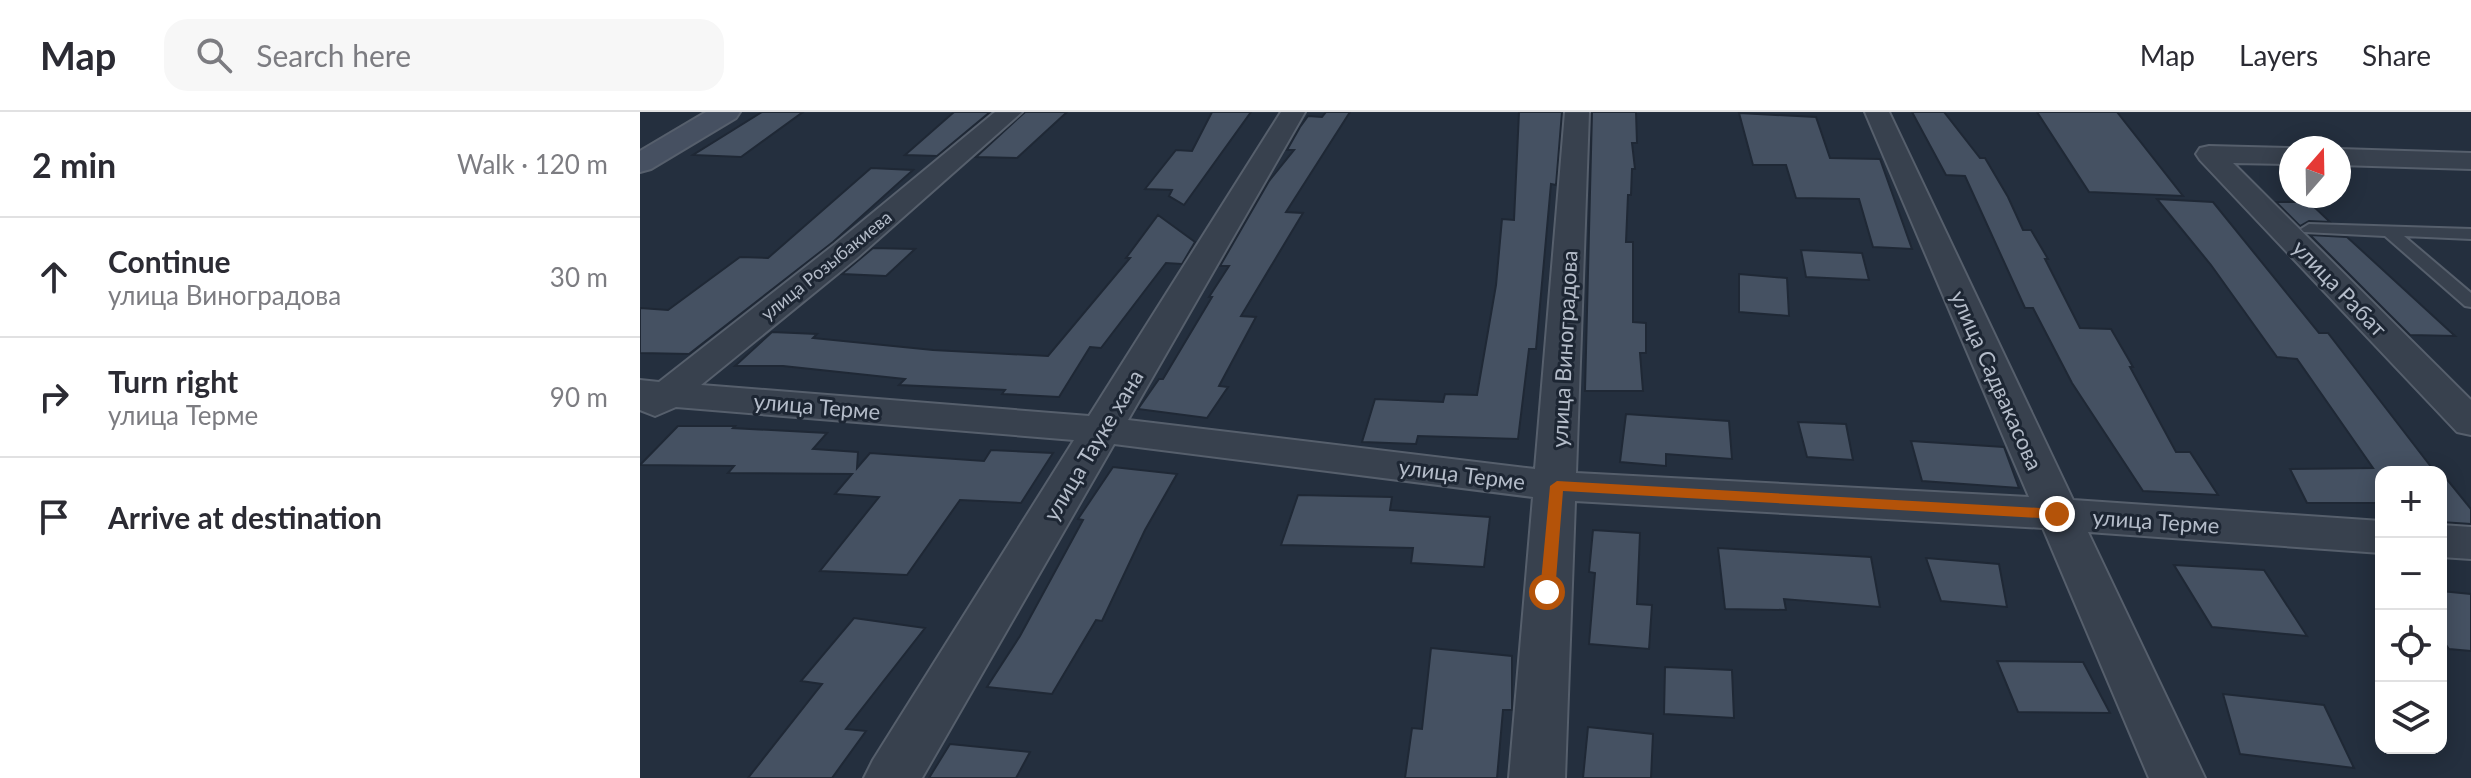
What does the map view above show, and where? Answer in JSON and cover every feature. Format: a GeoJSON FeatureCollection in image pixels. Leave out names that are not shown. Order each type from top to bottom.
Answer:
{"type":"FeatureCollection","features":[{"type":"Feature","properties":{"kind":"main road"},"geometry":{"type":"LineString","coordinates":[[640,163],[726,112]]}},
{"type":"Feature","properties":{"kind":"street","name":"улица Розыбакиева"},"geometry":{"type":"LineString","coordinates":[[649,401],[846,251],[1010,112]]}},
{"type":"Feature","properties":{"kind":"street","name":"улица Тауке хана"},"geometry":{"type":"LineString","coordinates":[[892,778],[1293,112]]}},
{"type":"Feature","properties":{"kind":"street","name":"улица Виноградова"},"geometry":{"type":"LineString","coordinates":[[1537,778],[1557,486],[1577,112]]}},
{"type":"Feature","properties":{"kind":"street","name":"улица Садвакасова"},"geometry":{"type":"LineString","coordinates":[[1877,112],[2177,778]]}},
{"type":"Feature","properties":{"kind":"street","name":"улица Рабат"},"geometry":{"type":"LineString","coordinates":[[2279,156],[2209,154],[2471,423]]}},
{"type":"Feature","properties":{"kind":"street"},"geometry":{"type":"LineString","coordinates":[[2351,157],[2471,161]]}},
{"type":"Feature","properties":{"kind":"street","name":"улица Терме"},"geometry":{"type":"LineString","coordinates":[[649,401],[1102,430],[1557,486],[2057,514],[2375,537]]}},
{"type":"Feature","properties":{"kind":"street"},"geometry":{"type":"LineString","coordinates":[[2447,541],[2471,543]]}},
{"type":"Feature","properties":{"kind":"lane"},"geometry":{"type":"LineString","coordinates":[[2309,229],[2471,234]]}},
{"type":"Feature","properties":{"kind":"lane"},"geometry":{"type":"LineString","coordinates":[[2388,231],[2471,302]]}},
{"type":"Feature","properties":{"kind":"building"},"geometry":{"type":"Polygon","coordinates":[[[762,112],[803,112],[741,157],[693,155],[762,112]]]}},
{"type":"Feature","properties":{"kind":"building"},"geometry":{"type":"Polygon","coordinates":[[[954,112],[990,112],[937,156],[905,155],[954,112]]]}},
{"type":"Feature","properties":{"kind":"building"},"geometry":{"type":"Polygon","coordinates":[[[1025,112],[1067,112],[1017,158],[976,157],[1025,112]]]}},
{"type":"Feature","properties":{"kind":"building"},"geometry":{"type":"Polygon","coordinates":[[[1212,112],[1251,112],[1184,205],[1169,196],[1172,190],[1145,189],[1176,150],[1192,151],[1212,112]]]}},
{"type":"Feature","properties":{"kind":"building"},"geometry":{"type":"Polygon","coordinates":[[[1326,112],[1350,112],[1286,212],[1303,213],[1241,316],[1256,317],[1219,386],[1228,387],[1207,418],[1138,409],[1159,379],[1163,379],[1212,297],[1209,297],[1229,266],[1220,266],[1269,181],[1294,150],[1287,150],[1300,127],[1308,116],[1322,117],[1326,112]]]}},
{"type":"Feature","properties":{"kind":"building"},"geometry":{"type":"Polygon","coordinates":[[[1519,112],[1562,112],[1556,185],[1551,184],[1536,349],[1529,349],[1518,439],[1418,436],[1416,444],[1362,442],[1375,399],[1443,402],[1445,394],[1477,395],[1496,285],[1502,219],[1514,220],[1519,112]]]}},
{"type":"Feature","properties":{"kind":"building"},"geometry":{"type":"Polygon","coordinates":[[[1592,112],[1636,112],[1637,143],[1632,143],[1635,169],[1632,169],[1631,195],[1628,195],[1626,242],[1633,242],[1633,322],[1646,323],[1646,353],[1640,353],[1643,391],[1585,391],[1592,112]]]}},
{"type":"Feature","properties":{"kind":"building"},"geometry":{"type":"Polygon","coordinates":[[[1912,112],[1944,112],[1980,158],[1985,158],[2023,230],[2031,230],[2048,259],[2045,259],[2080,328],[2111,329],[2176,452],[2190,452],[2218,495],[2143,491],[2072,383],[2033,308],[2025,308],[1965,176],[1946,175],[1912,112]]]}},
{"type":"Feature","properties":{"kind":"building"},"geometry":{"type":"Polygon","coordinates":[[[2037,112],[2117,112],[2183,196],[2089,192],[2037,112]]]}},
{"type":"Feature","properties":{"kind":"building"},"geometry":{"type":"Polygon","coordinates":[[[1739,113],[1816,117],[1830,158],[1880,159],[1912,249],[1873,247],[1859,199],[1796,198],[1786,165],[1753,165],[1739,113]]]}},
{"type":"Feature","properties":{"kind":"building"},"geometry":{"type":"Polygon","coordinates":[[[871,168],[913,170],[833,242],[689,354],[640,353],[640,308],[668,310],[740,257],[768,258],[871,168]]]}},
{"type":"Feature","properties":{"kind":"building"},"geometry":{"type":"Polygon","coordinates":[[[2157,199],[2213,202],[2319,333],[2328,333],[2430,466],[2375,466],[2375,503],[2307,503],[2290,469],[2373,468],[2297,359],[2277,357],[2211,265],[2157,199]]]}},
{"type":"Feature","properties":{"kind":"building"},"geometry":{"type":"Polygon","coordinates":[[[2282,208],[2315,208],[2330,222],[2309,221],[2300,226],[2282,208]]]}},
{"type":"Feature","properties":{"kind":"building"},"geometry":{"type":"Polygon","coordinates":[[[1158,215],[1195,242],[1182,264],[1166,263],[1101,348],[1090,347],[1059,397],[1002,394],[1005,390],[899,385],[905,379],[783,366],[735,366],[772,332],[817,334],[813,338],[933,350],[1048,356],[1130,258],[1126,258],[1158,215]]]}},
{"type":"Feature","properties":{"kind":"building"},"geometry":{"type":"Polygon","coordinates":[[[2310,235],[2347,237],[2455,336],[2410,335],[2310,235]]]}},
{"type":"Feature","properties":{"kind":"building"},"geometry":{"type":"Polygon","coordinates":[[[873,248],[915,249],[886,276],[842,274],[873,248]]]}},
{"type":"Feature","properties":{"kind":"building"},"geometry":{"type":"Polygon","coordinates":[[[1801,250],[1862,253],[1869,280],[1806,277],[1801,250]]]}},
{"type":"Feature","properties":{"kind":"building"},"geometry":{"type":"Polygon","coordinates":[[[1739,274],[1787,278],[1789,316],[1739,312],[1739,274]]]}},
{"type":"Feature","properties":{"kind":"building"},"geometry":{"type":"Polygon","coordinates":[[[1626,414],[1729,421],[1732,459],[1666,454],[1666,466],[1620,462],[1626,414]]]}},
{"type":"Feature","properties":{"kind":"building"},"geometry":{"type":"Polygon","coordinates":[[[1798,422],[1846,424],[1853,460],[1807,457],[1798,422]]]}},
{"type":"Feature","properties":{"kind":"building"},"geometry":{"type":"Polygon","coordinates":[[[678,426],[735,426],[733,428],[827,433],[813,449],[858,452],[857,468],[870,453],[984,461],[991,450],[1053,453],[1021,503],[960,500],[907,575],[820,571],[879,497],[835,494],[852,474],[728,473],[734,466],[640,465],[678,426]]]}},
{"type":"Feature","properties":{"kind":"building"},"geometry":{"type":"Polygon","coordinates":[[[1911,441],[2004,447],[2019,488],[1922,481],[1911,441]]]}},
{"type":"Feature","properties":{"kind":"building"},"geometry":{"type":"Polygon","coordinates":[[[1113,467],[1177,474],[1145,530],[1102,621],[1096,620],[1052,694],[987,687],[1020,636],[1083,520],[1078,519],[1113,467]]]}},
{"type":"Feature","properties":{"kind":"building"},"geometry":{"type":"Polygon","coordinates":[[[2447,479],[2471,509],[2471,524],[2447,522],[2447,479]]]}},
{"type":"Feature","properties":{"kind":"building"},"geometry":{"type":"Polygon","coordinates":[[[1298,495],[1392,497],[1390,510],[1490,517],[1484,567],[1411,563],[1413,548],[1281,545],[1298,495]]]}},
{"type":"Feature","properties":{"kind":"building"},"geometry":{"type":"Polygon","coordinates":[[[1593,530],[1640,533],[1637,604],[1652,605],[1649,649],[1589,644],[1595,573],[1589,572],[1593,530]]]}},
{"type":"Feature","properties":{"kind":"building"},"geometry":{"type":"Polygon","coordinates":[[[1718,548],[1871,557],[1880,607],[1784,599],[1786,610],[1725,609],[1718,548]]]}},
{"type":"Feature","properties":{"kind":"building"},"geometry":{"type":"Polygon","coordinates":[[[1926,558],[1999,564],[2007,607],[1941,601],[1926,558]]]}},
{"type":"Feature","properties":{"kind":"building"},"geometry":{"type":"Polygon","coordinates":[[[2174,565],[2264,570],[2307,636],[2212,627],[2174,565]]]}},
{"type":"Feature","properties":{"kind":"building"},"geometry":{"type":"Polygon","coordinates":[[[2447,592],[2471,594],[2471,651],[2449,649],[2447,592]]]}},
{"type":"Feature","properties":{"kind":"building"},"geometry":{"type":"Polygon","coordinates":[[[854,618],[925,628],[846,729],[866,731],[832,778],[748,778],[822,684],[801,681],[854,618]]]}},
{"type":"Feature","properties":{"kind":"building"},"geometry":{"type":"Polygon","coordinates":[[[1431,648],[1512,656],[1512,710],[1503,710],[1497,778],[1405,778],[1412,728],[1422,729],[1431,648]]]}},
{"type":"Feature","properties":{"kind":"building"},"geometry":{"type":"Polygon","coordinates":[[[1997,661],[2083,662],[2110,713],[2018,712],[1997,661]]]}},
{"type":"Feature","properties":{"kind":"building"},"geometry":{"type":"Polygon","coordinates":[[[1665,667],[1732,670],[1734,718],[1664,714],[1665,667]]]}},
{"type":"Feature","properties":{"kind":"building"},"geometry":{"type":"Polygon","coordinates":[[[2223,694],[2324,705],[2354,768],[2240,754],[2223,694]]]}},
{"type":"Feature","properties":{"kind":"building"},"geometry":{"type":"Polygon","coordinates":[[[1588,727],[1653,734],[1651,778],[1583,778],[1588,727]]]}},
{"type":"Feature","properties":{"kind":"building"},"geometry":{"type":"Polygon","coordinates":[[[950,744],[1030,752],[1016,778],[929,778],[950,744]]]}},
{"type":"Feature","properties":{"kind":"route"},"geometry":{"type":"LineString","coordinates":[[1547,592],[1557,486],[2057,514]]}}]}
